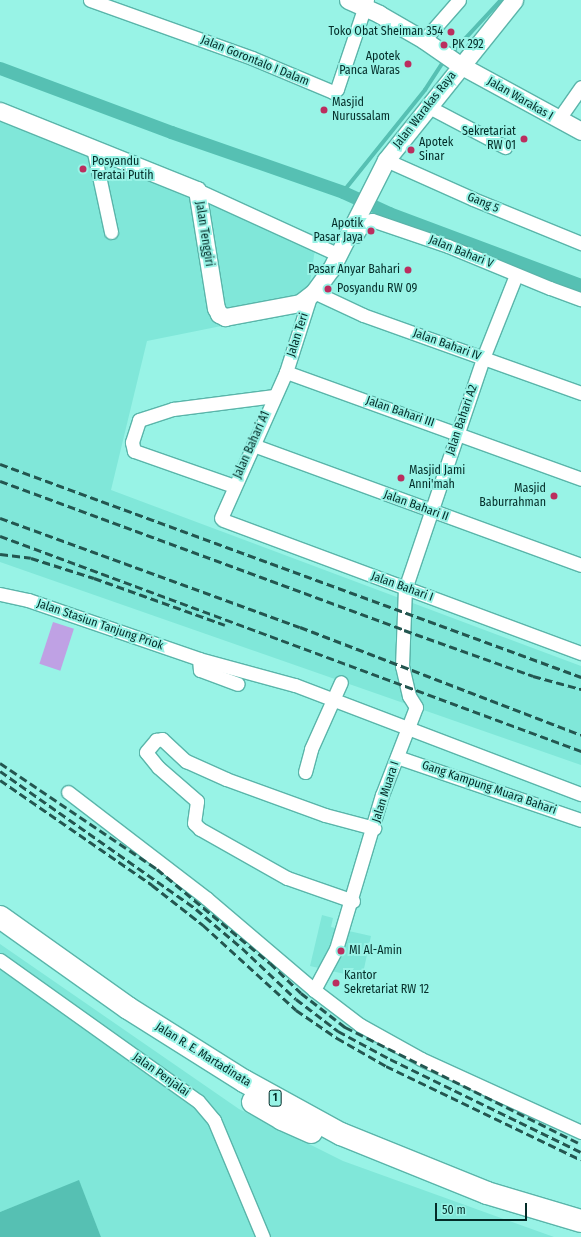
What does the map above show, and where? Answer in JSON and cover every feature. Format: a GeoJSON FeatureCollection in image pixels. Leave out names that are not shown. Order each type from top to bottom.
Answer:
{"type":"FeatureCollection","features":[{"type":"Feature","properties":{"kind":"highway","name":"Jalan R. E. Martadinata"},"geometry":{"type":"LineString","coordinates":[[0,917],[140,1016],[244,1081],[341,1134],[487,1193],[581,1221]]}},
{"type":"Feature","properties":{"kind":"highway","name":"Jalan R. E. Martadinata"},"geometry":{"type":"LineString","coordinates":[[0,931],[175,1055],[282,1119],[403,1173],[532,1221],[581,1236]]}},
{"type":"Feature","properties":{"kind":"street","name":"Jalan Gorontalo I Dalam"},"geometry":{"type":"LineString","coordinates":[[90,0],[252,58],[333,92],[336,89],[366,3]]}},
{"type":"Feature","properties":{"kind":"street","name":"Jalan Warakas I"},"geometry":{"type":"LineString","coordinates":[[348,0],[366,3],[458,63],[558,120],[581,131]]}},
{"type":"Feature","properties":{"kind":"street"},"geometry":{"type":"LineString","coordinates":[[424,40],[459,0]]}},
{"type":"Feature","properties":{"kind":"street","name":"Jalan Warakas Raya"},"geometry":{"type":"LineString","coordinates":[[349,234],[376,176],[386,160],[429,107],[458,63],[514,0]]}},
{"type":"Feature","properties":{"kind":"street"},"geometry":{"type":"LineString","coordinates":[[558,120],[581,86]]}},
{"type":"Feature","properties":{"kind":"street"},"geometry":{"type":"LineString","coordinates":[[429,107],[506,147]]}},
{"type":"Feature","properties":{"kind":"street","name":"Jalan Tenggiri"},"geometry":{"type":"LineString","coordinates":[[0,111],[197,190],[216,308],[219,314],[225,317],[300,303],[312,295]]}},
{"type":"Feature","properties":{"kind":"street"},"geometry":{"type":"LineString","coordinates":[[93,148],[111,232]]}},
{"type":"Feature","properties":{"kind":"street","name":"Gang 5"},"geometry":{"type":"LineString","coordinates":[[386,160],[473,199],[581,243]]}},
{"type":"Feature","properties":{"kind":"street"},"geometry":{"type":"LineString","coordinates":[[197,190],[339,255]]}},
{"type":"Feature","properties":{"kind":"street","name":"Jalan Bahari V"},"geometry":{"type":"LineString","coordinates":[[349,234],[357,235],[364,222],[372,220],[448,246],[516,275],[581,299]]}},
{"type":"Feature","properties":{"kind":"street"},"geometry":{"type":"LineString","coordinates":[[312,295],[339,255],[349,234]]}},
{"type":"Feature","properties":{"kind":"street","name":"Jalan Bahari A2"},"geometry":{"type":"LineString","coordinates":[[405,589],[483,358],[516,275]]}},
{"type":"Feature","properties":{"kind":"street","name":"Jalan Bahari IV"},"geometry":{"type":"LineString","coordinates":[[312,295],[581,394]]}},
{"type":"Feature","properties":{"kind":"street","name":"Jalan Teri"},"geometry":{"type":"LineString","coordinates":[[286,372],[312,295]]}},
{"type":"Feature","properties":{"kind":"street","name":"Jalan Bahari A1"},"geometry":{"type":"LineString","coordinates":[[222,519],[234,486],[286,372]]}},
{"type":"Feature","properties":{"kind":"street","name":"Jalan Bahari III"},"geometry":{"type":"LineString","coordinates":[[286,372],[457,432],[581,479]]}},
{"type":"Feature","properties":{"kind":"street"},"geometry":{"type":"LineString","coordinates":[[234,486],[134,451],[132,442],[138,420],[173,409],[274,396]]}},
{"type":"Feature","properties":{"kind":"street","name":"Jalan Bahari II"},"geometry":{"type":"LineString","coordinates":[[253,445],[431,512],[581,565]]}},
{"type":"Feature","properties":{"kind":"street","name":"Jalan Bahari I"},"geometry":{"type":"LineString","coordinates":[[222,519],[405,589],[581,652]]}},
{"type":"Feature","properties":{"kind":"street","name":"Jalan Muara I"},"geometry":{"type":"LineString","coordinates":[[314,990],[336,949],[374,828],[382,795],[398,757],[416,706],[410,696],[402,666],[405,589]]}},
{"type":"Feature","properties":{"kind":"street","name":"Jalan Stasiun Tanjung Priok"},"geometry":{"type":"LineString","coordinates":[[0,594],[40,604],[199,659],[295,685],[333,700]]}},
{"type":"Feature","properties":{"kind":"street"},"geometry":{"type":"LineString","coordinates":[[199,659],[200,670],[238,684]]}},
{"type":"Feature","properties":{"kind":"street"},"geometry":{"type":"LineString","coordinates":[[306,772],[312,749],[341,682]]}},
{"type":"Feature","properties":{"kind":"street","name":"Gang Kampung Muara Bahari"},"geometry":{"type":"LineString","coordinates":[[333,700],[581,794]]}},
{"type":"Feature","properties":{"kind":"street"},"geometry":{"type":"LineString","coordinates":[[352,901],[287,878],[200,829],[194,823],[197,801],[158,767],[146,752],[156,740],[162,739],[186,761],[226,779],[325,815],[374,828]]}},
{"type":"Feature","properties":{"kind":"street","name":"Gang Kampung Muara Bahari"},"geometry":{"type":"LineString","coordinates":[[398,757],[581,820]]}},
{"type":"Feature","properties":{"kind":"street"},"geometry":{"type":"LineString","coordinates":[[68,792],[206,898],[314,990],[360,1025],[421,1059],[581,1132]]}},
{"type":"Feature","properties":{"kind":"street","name":"Jalan Penjalai"},"geometry":{"type":"LineString","coordinates":[[0,960],[198,1101],[214,1120],[263,1237]]}},
{"type":"Feature","properties":{"kind":"shaded area"},"geometry":{"type":"Polygon","coordinates":[[[0,108],[317,236],[306,309],[147,341],[111,490],[581,666],[581,765],[0,562],[0,108]]]}},
{"type":"Feature","properties":{"kind":"shaded area"},"geometry":{"type":"Polygon","coordinates":[[[53,622],[74,629],[60,671],[39,664],[53,622]]]}},
{"type":"Feature","properties":{"kind":"shaded area","name":"MI Al-Amin"},"geometry":{"type":"Polygon","coordinates":[[[322,915],[333,918],[331,927],[371,936],[362,978],[310,966],[322,915]]]}},
{"type":"Feature","properties":{"kind":"shaded area"},"geometry":{"type":"Polygon","coordinates":[[[0,944],[239,1109],[343,1161],[554,1237],[101,1237],[79,1181],[0,1212],[0,944]]]}},
{"type":"Feature","properties":{"kind":"water"},"geometry":{"type":"Polygon","coordinates":[[[79,1180],[101,1237],[0,1237],[0,1212],[79,1180]]]}},
{"type":"Feature","properties":{"kind":"waterway"},"geometry":{"type":"LineString","coordinates":[[452,53],[501,0]]}},
{"type":"Feature","properties":{"kind":"waterway"},"geometry":{"type":"LineString","coordinates":[[343,192],[425,90],[444,61]]}},
{"type":"Feature","properties":{"kind":"waterway"},"geometry":{"type":"LineString","coordinates":[[0,68],[171,132],[343,192],[389,213],[581,285]]}},
{"type":"Feature","properties":{"kind":"railway"},"geometry":{"type":"LineString","coordinates":[[0,464],[581,677]]}},
{"type":"Feature","properties":{"kind":"railway"},"geometry":{"type":"LineString","coordinates":[[0,481],[404,630],[533,676],[581,689]]}},
{"type":"Feature","properties":{"kind":"railway"},"geometry":{"type":"LineString","coordinates":[[0,518],[300,627],[581,735]]}},
{"type":"Feature","properties":{"kind":"railway"},"geometry":{"type":"LineString","coordinates":[[0,536],[581,751]]}},
{"type":"Feature","properties":{"kind":"railway"},"geometry":{"type":"LineString","coordinates":[[0,554],[31,558],[94,578],[225,625]]}},
{"type":"Feature","properties":{"kind":"railway"},"geometry":{"type":"LineString","coordinates":[[0,763],[157,869],[270,963],[301,993],[345,1027],[581,1144]]}},
{"type":"Feature","properties":{"kind":"railway"},"geometry":{"type":"LineString","coordinates":[[0,771],[196,909],[242,948],[296,999],[338,1031],[390,1059],[581,1152]]}},
{"type":"Feature","properties":{"kind":"railway"},"geometry":{"type":"LineString","coordinates":[[0,780],[152,885],[203,925],[296,1010],[337,1038],[386,1066],[581,1160]]}},
{"type":"Feature","properties":{"kind":"place","name":"Toko Obat Sheiman 354"},"geometry":{"type":"Point","coordinates":[451,32]}},
{"type":"Feature","properties":{"kind":"place","name":"PK 292"},"geometry":{"type":"Point","coordinates":[444,45]}},
{"type":"Feature","properties":{"kind":"place","name":"Apotek Panca Waras"},"geometry":{"type":"Point","coordinates":[408,64]}},
{"type":"Feature","properties":{"kind":"place","name":"Masjid Nurussalam"},"geometry":{"type":"Point","coordinates":[324,110]}},
{"type":"Feature","properties":{"kind":"place","name":"Sekretariat RW 01"},"geometry":{"type":"Point","coordinates":[524,139]}},
{"type":"Feature","properties":{"kind":"place","name":"Apotek Sinar"},"geometry":{"type":"Point","coordinates":[411,150]}},
{"type":"Feature","properties":{"kind":"place","name":"Posyandu Teratai Putih"},"geometry":{"type":"Point","coordinates":[83,169]}},
{"type":"Feature","properties":{"kind":"place","name":"Apotik Pasar Jaya"},"geometry":{"type":"Point","coordinates":[371,231]}},
{"type":"Feature","properties":{"kind":"place","name":"Pasar Anyar Bahari"},"geometry":{"type":"Point","coordinates":[408,270]}},
{"type":"Feature","properties":{"kind":"place","name":"Posyandu RW 09"},"geometry":{"type":"Point","coordinates":[328,289]}},
{"type":"Feature","properties":{"kind":"place","name":"Masjid Jami Anni'mah"},"geometry":{"type":"Point","coordinates":[401,478]}},
{"type":"Feature","properties":{"kind":"place","name":"Masjid Baburrahman"},"geometry":{"type":"Point","coordinates":[554,496]}},
{"type":"Feature","properties":{"kind":"place","name":"MI Al-Amin"},"geometry":{"type":"Point","coordinates":[341,951]}},
{"type":"Feature","properties":{"kind":"place","name":"Kantor Sekretariat RW 12"},"geometry":{"type":"Point","coordinates":[336,983]}}]}
